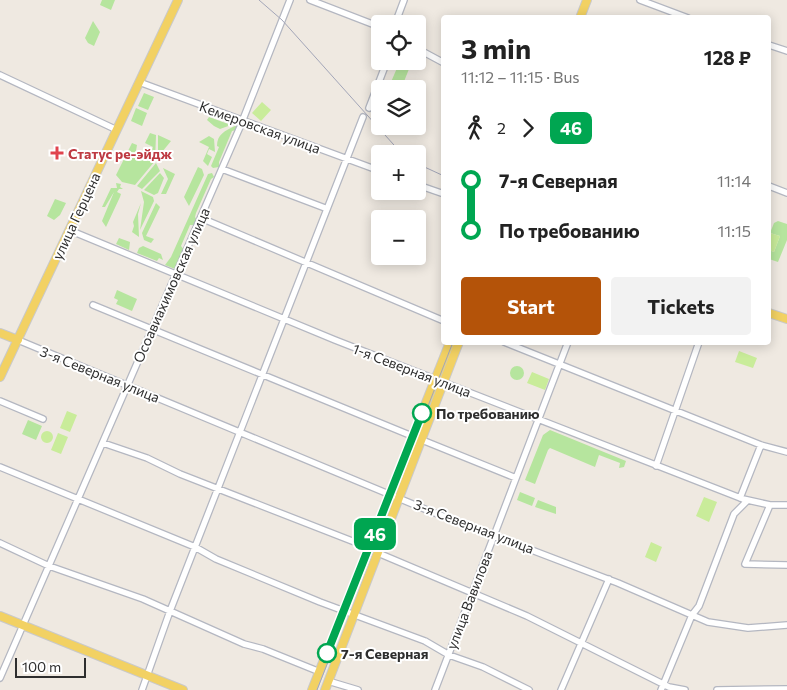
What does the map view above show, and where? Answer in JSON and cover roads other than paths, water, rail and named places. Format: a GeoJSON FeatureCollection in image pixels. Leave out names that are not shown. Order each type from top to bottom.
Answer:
{"type":"FeatureCollection","features":[{"type":"Feature","properties":{"kind":"main road","name":"улица Герцена"},"geometry":{"type":"LineString","coordinates":[[0,377],[178,0]]}},
{"type":"Feature","properties":{"kind":"main road"},"geometry":{"type":"LineString","coordinates":[[581,15],[587,0]]}},
{"type":"Feature","properties":{"kind":"main road"},"geometry":{"type":"LineString","coordinates":[[771,314],[787,319]]}},
{"type":"Feature","properties":{"kind":"main road","name":"3-я Северная улица"},"geometry":{"type":"LineString","coordinates":[[0,333],[18,340]]}},
{"type":"Feature","properties":{"kind":"main road"},"geometry":{"type":"LineString","coordinates":[[312,690],[370,548],[449,345]]}},
{"type":"Feature","properties":{"kind":"main road"},"geometry":{"type":"LineString","coordinates":[[325,690],[458,345]]}},
{"type":"Feature","properties":{"kind":"main road"},"geometry":{"type":"LineString","coordinates":[[0,616],[183,690]]}},
{"type":"Feature","properties":{"kind":"street","name":"Осоавиахимовская улица"},"geometry":{"type":"LineString","coordinates":[[0,678],[222,169],[290,0]]}},
{"type":"Feature","properties":{"kind":"street"},"geometry":{"type":"LineString","coordinates":[[310,0],[371,24]]}},
{"type":"Feature","properties":{"kind":"street"},"geometry":{"type":"LineString","coordinates":[[398,15],[404,0]]}},
{"type":"Feature","properties":{"kind":"street"},"geometry":{"type":"LineString","coordinates":[[640,0],[680,15]]}},
{"type":"Feature","properties":{"kind":"street"},"geometry":{"type":"LineString","coordinates":[[771,46],[787,51]]}},
{"type":"Feature","properties":{"kind":"street"},"geometry":{"type":"LineString","coordinates":[[426,53],[441,61]]}},
{"type":"Feature","properties":{"kind":"street"},"geometry":{"type":"LineString","coordinates":[[369,108],[384,70]]}},
{"type":"Feature","properties":{"kind":"street"},"geometry":{"type":"LineString","coordinates":[[0,75],[117,130]]}},
{"type":"Feature","properties":{"kind":"street","name":"Кемеровская улица"},"geometry":{"type":"LineString","coordinates":[[139,82],[371,168]]}},
{"type":"Feature","properties":{"kind":"street"},"geometry":{"type":"LineString","coordinates":[[142,690],[170,611],[284,319],[325,208],[362,117]]}},
{"type":"Feature","properties":{"kind":"street"},"geometry":{"type":"LineString","coordinates":[[222,169],[325,208]]}},
{"type":"Feature","properties":{"kind":"street"},"geometry":{"type":"LineString","coordinates":[[771,187],[787,193]]}},
{"type":"Feature","properties":{"kind":"street"},"geometry":{"type":"LineString","coordinates":[[426,188],[441,193]]}},
{"type":"Feature","properties":{"kind":"street"},"geometry":{"type":"LineString","coordinates":[[201,218],[441,320]]}},
{"type":"Feature","properties":{"kind":"street","name":"1-я Северная улица"},"geometry":{"type":"LineString","coordinates":[[69,230],[284,319],[747,501],[770,505],[787,505]]}},
{"type":"Feature","properties":{"kind":"street"},"geometry":{"type":"LineString","coordinates":[[93,305],[412,436]]}},
{"type":"Feature","properties":{"kind":"street","name":"3-я Северная улица"},"geometry":{"type":"LineString","coordinates":[[18,340],[391,493],[427,510],[608,579],[708,622],[748,628],[787,625]]}},
{"type":"Feature","properties":{"kind":"street"},"geometry":{"type":"LineString","coordinates":[[511,345],[761,445],[787,452]]}},
{"type":"Feature","properties":{"kind":"street","name":"улица Вавилова"},"geometry":{"type":"LineString","coordinates":[[435,690],[567,345]]}},
{"type":"Feature","properties":{"kind":"street"},"geometry":{"type":"LineString","coordinates":[[656,466],[698,345]]}},
{"type":"Feature","properties":{"kind":"street"},"geometry":{"type":"LineString","coordinates":[[0,401],[42,419]]}},
{"type":"Feature","properties":{"kind":"street"},"geometry":{"type":"LineString","coordinates":[[422,440],[516,478]]}},
{"type":"Feature","properties":{"kind":"street"},"geometry":{"type":"LineString","coordinates":[[103,443],[147,458],[370,548]]}},
{"type":"Feature","properties":{"kind":"street"},"geometry":{"type":"LineString","coordinates":[[740,498],[761,445]]}},
{"type":"Feature","properties":{"kind":"street"},"geometry":{"type":"LineString","coordinates":[[0,467],[195,547],[216,558],[344,611],[405,633],[449,655],[483,667],[529,690]]}},
{"type":"Feature","properties":{"kind":"street"},"geometry":{"type":"LineString","coordinates":[[662,690],[692,615],[697,611],[734,514],[747,501]]}},
{"type":"Feature","properties":{"kind":"street"},"geometry":{"type":"LineString","coordinates":[[770,505],[745,564],[787,565]]}},
{"type":"Feature","properties":{"kind":"street"},"geometry":{"type":"LineString","coordinates":[[0,543],[49,566],[95,580],[244,644],[263,648],[320,672]]}},
{"type":"Feature","properties":{"kind":"street"},"geometry":{"type":"LineString","coordinates":[[378,553],[472,592],[580,642],[669,687],[685,690]]}},
{"type":"Feature","properties":{"kind":"street"},"geometry":{"type":"LineString","coordinates":[[561,690],[608,579]]}},
{"type":"Feature","properties":{"kind":"street"},"geometry":{"type":"LineString","coordinates":[[328,681],[358,690]]}},
{"type":"Feature","properties":{"kind":"street"},"geometry":{"type":"LineString","coordinates":[[717,690],[787,689]]}},
{"type":"Feature","properties":{"kind":"tram line"},"geometry":{"type":"LineString","coordinates":[[259,0],[282,20],[394,145]]}},
{"type":"Feature","properties":{"kind":"tram line"},"geometry":{"type":"LineString","coordinates":[[426,168],[441,175]]}},
{"type":"Feature","properties":{"kind":"tram line"},"geometry":{"type":"LineString","coordinates":[[317,690],[452,345]]}},
{"type":"Feature","properties":{"kind":"place","name":"Статус ре-эйдж"},"geometry":{"type":"Point","coordinates":[57,153]}},
{"type":"Feature","properties":{"kind":"place","name":"По требованию"},"geometry":{"type":"Point","coordinates":[422,413]}},
{"type":"Feature","properties":{"kind":"place","name":"7-я Северная"},"geometry":{"type":"Point","coordinates":[327,653]}}]}
